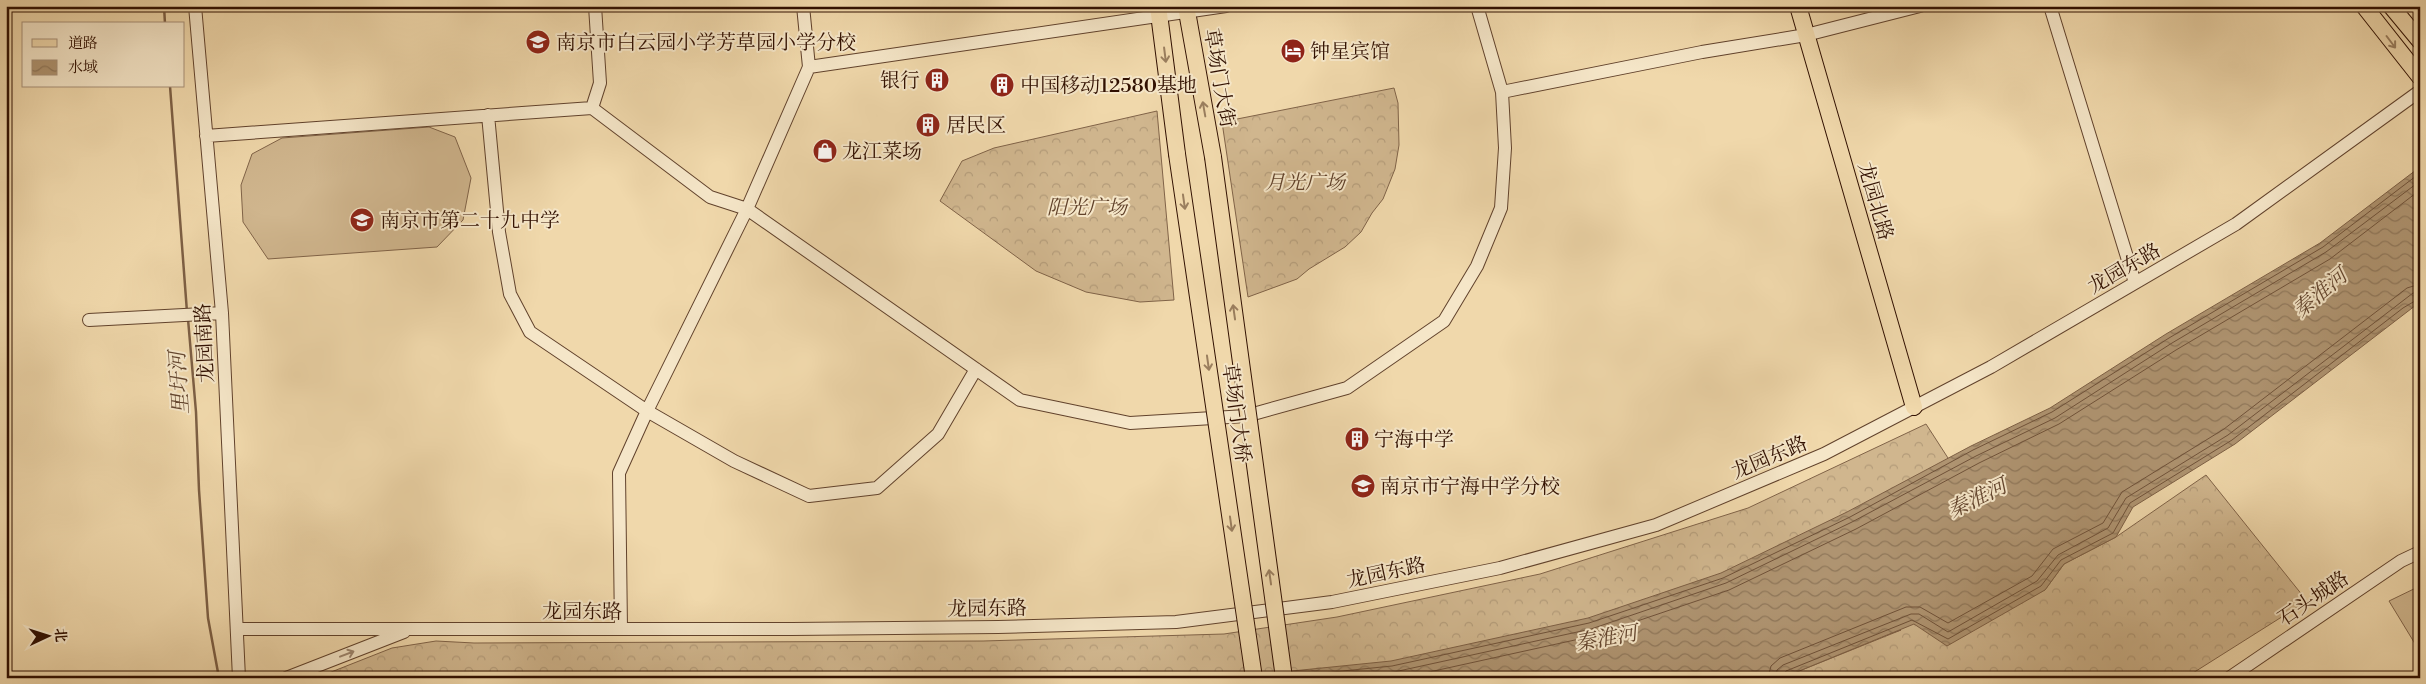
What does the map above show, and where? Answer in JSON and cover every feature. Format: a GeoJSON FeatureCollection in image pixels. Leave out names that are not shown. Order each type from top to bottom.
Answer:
{"type":"FeatureCollection","features":[{"type":"Feature","properties":{"kind":"main road","name":"龙园北路"},"geometry":{"type":"LineString","coordinates":[[1798,6],[1914,407]]}},
{"type":"Feature","properties":{"kind":"main road"},"geometry":{"type":"LineString","coordinates":[[2364,6],[2420,77]]}},
{"type":"Feature","properties":{"kind":"main road"},"geometry":{"type":"LineString","coordinates":[[2391,6],[2420,41]]}},
{"type":"Feature","properties":{"kind":"main road","name":"草场门大街"},"geometry":{"type":"LineString","coordinates":[[1187,10],[1213,157]]}},
{"type":"Feature","properties":{"kind":"main road","name":"草场门大桥"},"geometry":{"type":"LineString","coordinates":[[1159,12],[1177,154],[1254,678]]}},
{"type":"Feature","properties":{"kind":"main road","name":"草场门大桥"},"geometry":{"type":"LineString","coordinates":[[1213,157],[1284,678]]}},
{"type":"Feature","properties":{"kind":"street","name":"龙园南路"},"geometry":{"type":"LineString","coordinates":[[195,6],[222,313],[239,678]]}},
{"type":"Feature","properties":{"kind":"street"},"geometry":{"type":"LineString","coordinates":[[592,108],[600,83],[595,6]]}},
{"type":"Feature","properties":{"kind":"street"},"geometry":{"type":"LineString","coordinates":[[621,629],[619,473],[647,411],[747,209],[810,67],[804,6]]}},
{"type":"Feature","properties":{"kind":"street"},"geometry":{"type":"LineString","coordinates":[[810,67],[1159,12],[1226,6]]}},
{"type":"Feature","properties":{"kind":"street"},"geometry":{"type":"LineString","coordinates":[[206,136],[592,108],[710,197],[747,209],[1020,400],[1130,423],[1246,416],[1346,388],[1444,321],[1477,266],[1501,208],[1505,148],[1502,92],[1477,6]]}},
{"type":"Feature","properties":{"kind":"street"},"geometry":{"type":"LineString","coordinates":[[1502,92],[1702,52],[1806,35],[1920,6]]}},
{"type":"Feature","properties":{"kind":"street"},"geometry":{"type":"LineString","coordinates":[[2050,6],[2135,283]]}},
{"type":"Feature","properties":{"kind":"street","name":"龙园东路"},"geometry":{"type":"LineString","coordinates":[[237,629],[998,627],[1176,622],[1332,602],[1500,568],[1656,525],[1824,454],[1991,367],[2236,224],[2420,91]]}},
{"type":"Feature","properties":{"kind":"street"},"geometry":{"type":"LineString","coordinates":[[488,115],[499,232],[510,294],[530,332],[647,411],[734,460],[809,496],[877,488],[938,434],[976,369]]}},
{"type":"Feature","properties":{"kind":"street"},"geometry":{"type":"LineString","coordinates":[[89,320],[222,313]]}},
{"type":"Feature","properties":{"kind":"street","name":"石头城路"},"geometry":{"type":"LineString","coordinates":[[2229,678],[2393,567],[2420,552]]}},
{"type":"Feature","properties":{"kind":"street"},"geometry":{"type":"LineString","coordinates":[[286,678],[411,629]]}},
{"type":"Feature","properties":{"kind":"green space","name":"月光广场"},"geometry":{"type":"Polygon","coordinates":[[[1394,88],[1398,103],[1399,145],[1395,169],[1383,199],[1361,232],[1345,247],[1309,269],[1297,279],[1248,297],[1222,122],[1394,88]]]}},
{"type":"Feature","properties":{"kind":"green space","name":"阳光广场"},"geometry":{"type":"Polygon","coordinates":[[[1157,111],[1174,300],[1140,302],[1086,292],[1036,271],[940,201],[962,161],[994,148],[1157,111]]]}},
{"type":"Feature","properties":{"kind":"green space"},"geometry":{"type":"Polygon","coordinates":[[[429,127],[455,137],[471,178],[463,220],[437,247],[268,259],[243,222],[241,185],[252,154],[282,138],[429,127]]]}},
{"type":"Feature","properties":{"kind":"green space"},"geometry":{"type":"Polygon","coordinates":[[[1926,424],[1948,458],[1914,624],[2045,590],[2064,564],[2116,537],[2206,475],[2307,601],[2185,678],[1782,678],[1901,630],[1759,678],[316,678],[392,648],[436,641],[474,643],[983,641],[1224,634],[1337,617],[1540,574],[1748,508],[1926,424]]]}},
{"type":"Feature","properties":{"kind":"green space"},"geometry":{"type":"Polygon","coordinates":[[[2420,586],[2420,652],[2389,601],[2420,586]]]}},
{"type":"Feature","properties":{"kind":"water","name":"秦淮河"},"geometry":{"type":"Polygon","coordinates":[[[2420,167],[2420,302],[2235,444],[2133,507],[2116,537],[2064,564],[2045,590],[1947,646],[1914,624],[1782,678],[1223,678],[1391,661],[1588,618],[1721,573],[1847,512],[1971,446],[2050,408],[2166,334],[2320,243],[2420,167]]]}},
{"type":"Feature","properties":{"kind":"waterway","name":"里圩河"},"geometry":{"type":"LineString","coordinates":[[164,6],[165,22]]}},
{"type":"Feature","properties":{"kind":"waterway","name":"里圩河"},"geometry":{"type":"LineString","coordinates":[[170,88],[187,312]]}},
{"type":"Feature","properties":{"kind":"waterway","name":"里圩河"},"geometry":{"type":"LineString","coordinates":[[188,319],[196,412],[199,490],[208,618],[219,678]]}},
{"type":"Feature","properties":{"kind":"place","name":"南京市白云园小学芳草园小学分校"},"geometry":{"type":"Point","coordinates":[538,42]}},
{"type":"Feature","properties":{"kind":"place","name":"钟星宾馆"},"geometry":{"type":"Point","coordinates":[1293,51]}},
{"type":"Feature","properties":{"kind":"place","name":"银行"},"geometry":{"type":"Point","coordinates":[937,80]}},
{"type":"Feature","properties":{"kind":"place","name":"中国移动12580基地"},"geometry":{"type":"Point","coordinates":[1002,85]}},
{"type":"Feature","properties":{"kind":"place","name":"居民区"},"geometry":{"type":"Point","coordinates":[928,125]}},
{"type":"Feature","properties":{"kind":"place","name":"龙江菜场"},"geometry":{"type":"Point","coordinates":[825,151]}},
{"type":"Feature","properties":{"kind":"place","name":"南京市第二十九中学"},"geometry":{"type":"Point","coordinates":[362,220]}},
{"type":"Feature","properties":{"kind":"place","name":"宁海中学"},"geometry":{"type":"Point","coordinates":[1357,439]}},
{"type":"Feature","properties":{"kind":"place","name":"南京市宁海中学分校"},"geometry":{"type":"Point","coordinates":[1363,486]}}]}
